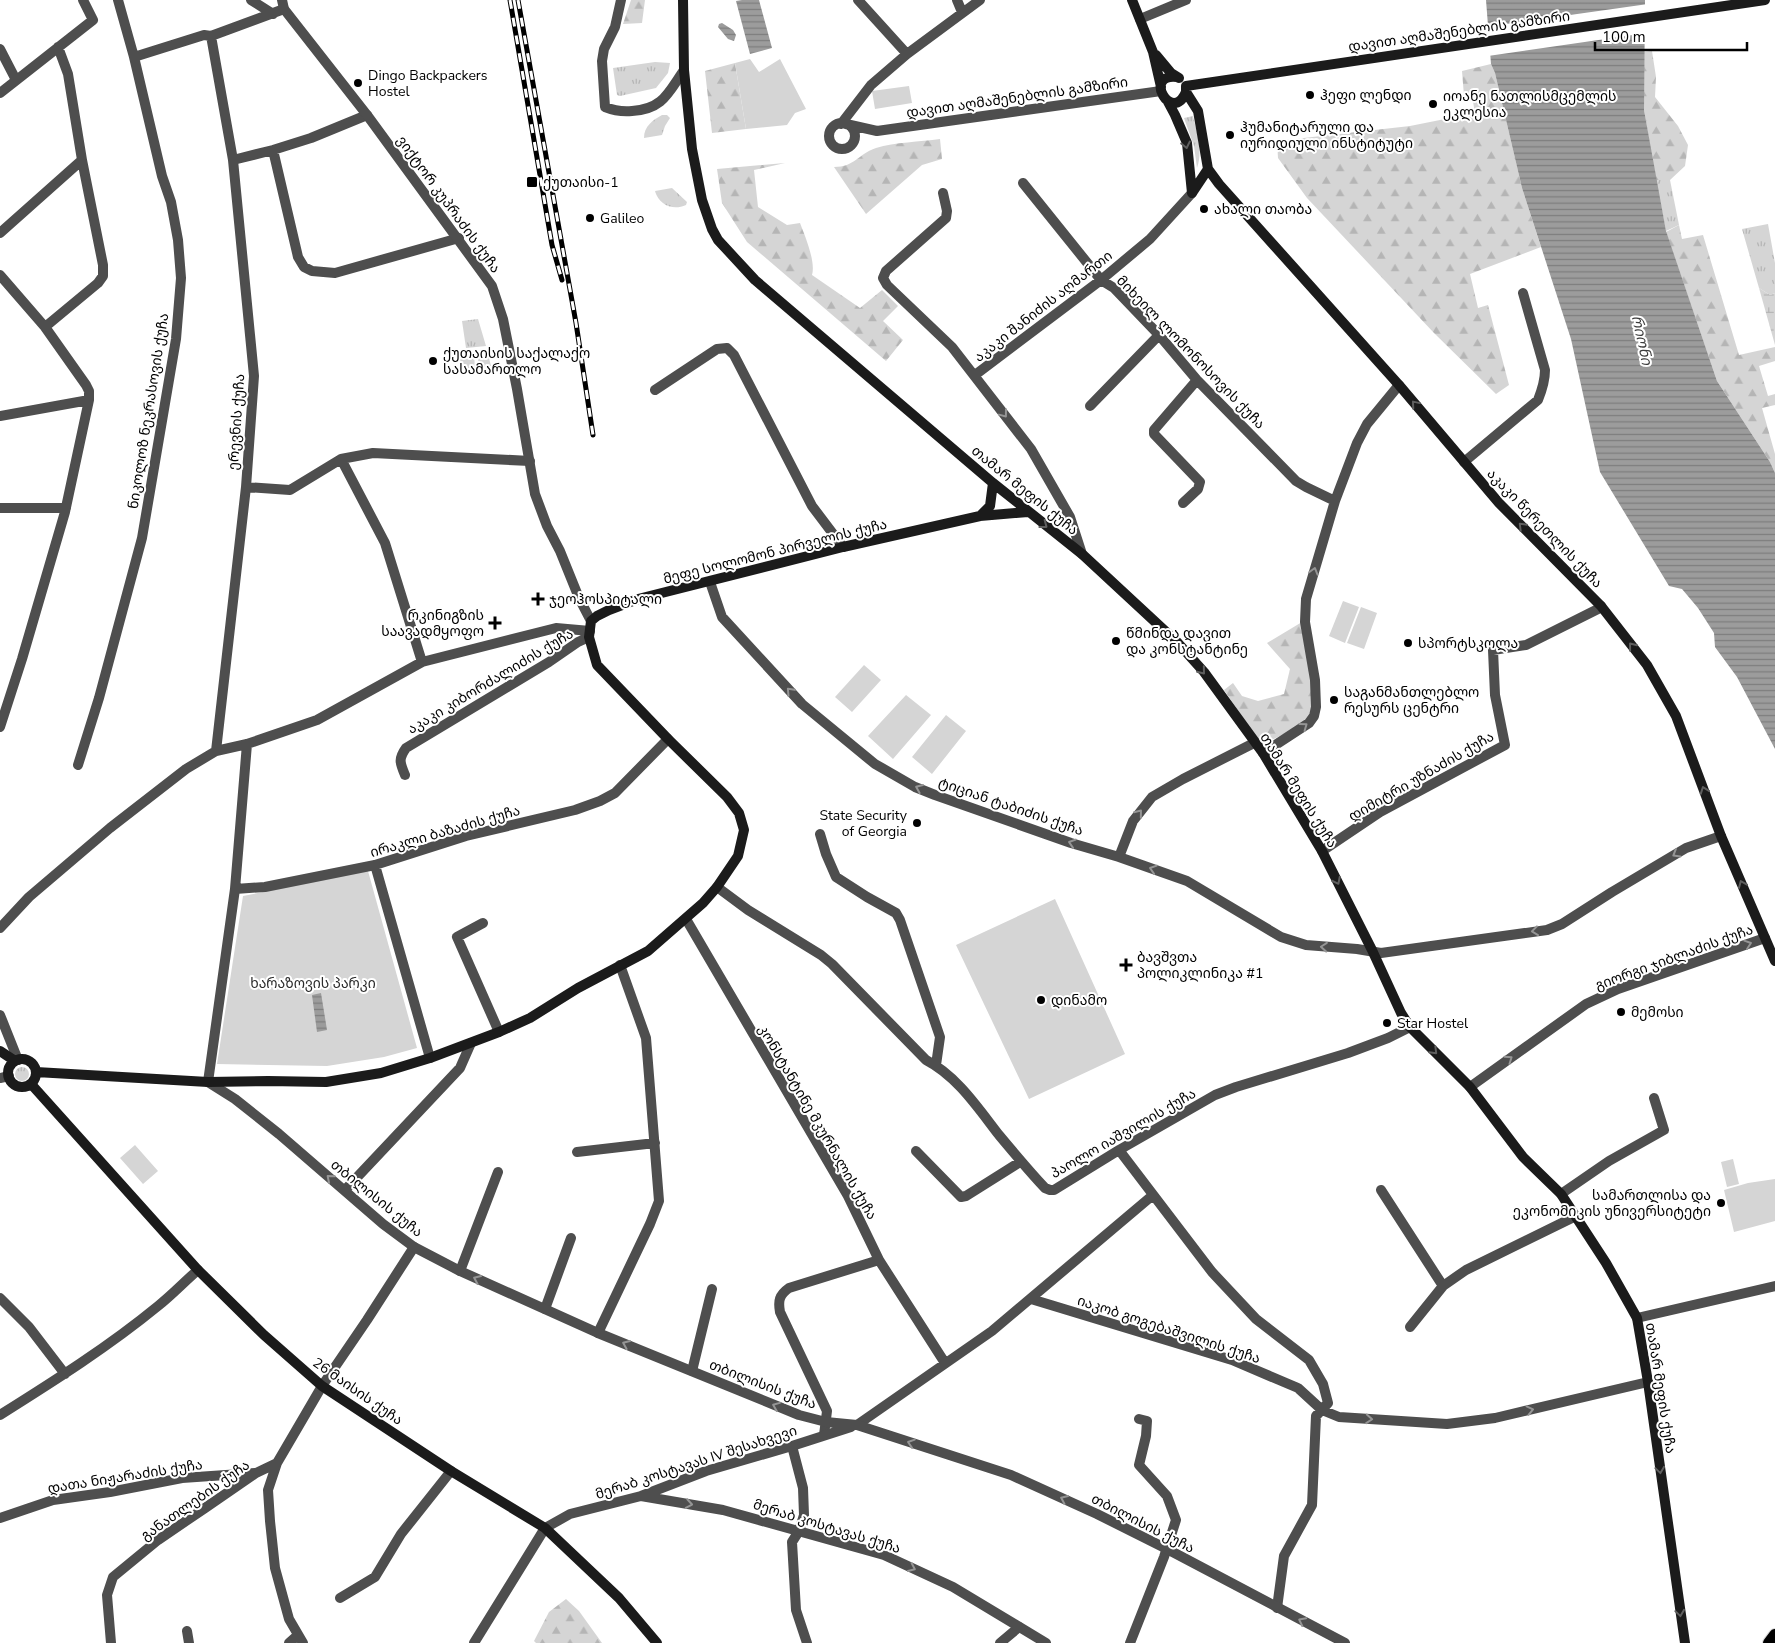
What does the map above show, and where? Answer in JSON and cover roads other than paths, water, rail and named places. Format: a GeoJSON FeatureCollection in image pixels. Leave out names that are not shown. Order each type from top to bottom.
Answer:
{"type":"FeatureCollection","features":[{"type":"Feature","properties":{"kind":"main road","name":"თამარ მეფის ქუჩა"},"geometry":{"type":"LineString","coordinates":[[682,0],[684,70],[695,168],[702,200],[712,230],[718,240],[755,280],[993,483],[1082,554],[1178,643],[1204,672],[1263,753],[1322,851],[1372,950],[1401,1013],[1410,1027],[1470,1087],[1523,1157],[1561,1194],[1606,1263],[1637,1318],[1648,1382],[1685,1643]]}},
{"type":"Feature","properties":{"kind":"main road"},"geometry":{"type":"LineString","coordinates":[[1132,0],[1154,52],[1163,93],[1187,143],[1192,193]]}},
{"type":"Feature","properties":{"kind":"main road","name":"დავით აღმაშენებლის გამზირი"},"geometry":{"type":"LineString","coordinates":[[1186,89],[1465,44],[1765,0]]}},
{"type":"Feature","properties":{"kind":"main road"},"geometry":{"type":"LineString","coordinates":[[1154,52],[1171,72],[1184,82],[1186,89],[1183,98],[1177,102],[1163,93]]}},
{"type":"Feature","properties":{"kind":"main road"},"geometry":{"type":"LineString","coordinates":[[1163,93],[1165,80],[1169,77],[1177,77]]}},
{"type":"Feature","properties":{"kind":"main road","name":"აკაკი წერეთლის ქუჩა"},"geometry":{"type":"LineString","coordinates":[[1186,89],[1198,111],[1208,169],[1399,385],[1499,503],[1601,606],[1647,665],[1676,716],[1721,836],[1775,962]]}},
{"type":"Feature","properties":{"kind":"main road"},"geometry":{"type":"LineString","coordinates":[[1192,193],[1208,169]]}},
{"type":"Feature","properties":{"kind":"main road"},"geometry":{"type":"LineString","coordinates":[[980,516],[990,506],[993,483]]}},
{"type":"Feature","properties":{"kind":"main road","name":"მეფე სოლომონ პირველის ქუჩა"},"geometry":{"type":"LineString","coordinates":[[590,630],[597,616],[638,599],[843,547],[980,516],[1028,512]]}},
{"type":"Feature","properties":{"kind":"main road"},"geometry":{"type":"LineString","coordinates":[[36,1072],[208,1082],[326,1082],[381,1073],[471,1044],[530,1018],[578,988],[648,951],[686,919],[717,887],[738,856],[744,830],[739,813],[727,797],[602,672],[594,657],[590,630]]}},
{"type":"Feature","properties":{"kind":"main road"},"geometry":{"type":"LineString","coordinates":[[0,1050],[8,1068],[10,1080],[17,1086],[31,1084],[36,1076],[35,1068],[28,1060],[8,1068]]}},
{"type":"Feature","properties":{"kind":"main road","name":"26 მაისის ქუჩა"},"geometry":{"type":"LineString","coordinates":[[31,1084],[198,1270],[264,1335],[322,1386],[451,1471],[545,1528],[619,1598],[657,1643]]}},
{"type":"Feature","properties":{"kind":"main road"},"geometry":{"type":"LineString","coordinates":[[1769,1643],[1775,1635]]}},
{"type":"Feature","properties":{"kind":"street"},"geometry":{"type":"LineString","coordinates":[[0,93],[93,20],[83,0]]}},
{"type":"Feature","properties":{"kind":"street","name":"ნიკოლოზ ნეკრასოვის ქუჩა"},"geometry":{"type":"LineString","coordinates":[[78,765],[99,698],[142,538],[176,339],[181,278],[178,240],[171,202],[162,176],[134,57],[118,0]]}},
{"type":"Feature","properties":{"kind":"street"},"geometry":{"type":"LineString","coordinates":[[251,0],[273,14]]}},
{"type":"Feature","properties":{"kind":"street"},"geometry":{"type":"LineString","coordinates":[[621,0],[602,60],[605,107],[618,112],[652,108],[663,100],[684,70]]}},
{"type":"Feature","properties":{"kind":"street"},"geometry":{"type":"LineString","coordinates":[[858,0],[907,54]]}},
{"type":"Feature","properties":{"kind":"street"},"geometry":{"type":"LineString","coordinates":[[957,0],[962,12]]}},
{"type":"Feature","properties":{"kind":"street"},"geometry":{"type":"LineString","coordinates":[[844,124],[871,85],[907,54],[980,0]]}},
{"type":"Feature","properties":{"kind":"street"},"geometry":{"type":"LineString","coordinates":[[1140,19],[1186,0]]}},
{"type":"Feature","properties":{"kind":"street"},"geometry":{"type":"LineString","coordinates":[[134,57],[204,35],[212,36],[273,14],[283,4]]}},
{"type":"Feature","properties":{"kind":"street","name":"ვიქტორ კუპრაძის ქუჩა"},"geometry":{"type":"LineString","coordinates":[[283,4],[492,286],[501,311],[518,389],[535,494],[560,551],[590,630]]}},
{"type":"Feature","properties":{"kind":"street","name":"ერევნის ქუჩა"},"geometry":{"type":"LineString","coordinates":[[212,36],[232,160],[254,376],[246,487],[216,751]]}},
{"type":"Feature","properties":{"kind":"street"},"geometry":{"type":"LineString","coordinates":[[45,327],[98,283],[103,276],[103,265],[82,160],[68,74],[58,47]]}},
{"type":"Feature","properties":{"kind":"street"},"geometry":{"type":"LineString","coordinates":[[0,49],[16,80]]}},
{"type":"Feature","properties":{"kind":"street","name":"დავით აღმაშენებლის გამზირი"},"geometry":{"type":"LineString","coordinates":[[844,124],[876,131],[1163,93]]}},
{"type":"Feature","properties":{"kind":"street"},"geometry":{"type":"LineString","coordinates":[[232,160],[311,138],[367,115]]}},
{"type":"Feature","properties":{"kind":"street"},"geometry":{"type":"LineString","coordinates":[[837,124],[844,124],[853,129],[855,133],[854,142],[843,150],[838,149],[831,143],[829,134],[837,124]]}},
{"type":"Feature","properties":{"kind":"street","name":"დავით აღმაშენებლის გამზირი"},"geometry":{"type":"LineString","coordinates":[[851,146],[876,131]]}},
{"type":"Feature","properties":{"kind":"street"},"geometry":{"type":"LineString","coordinates":[[273,150],[298,258],[304,267],[312,271],[335,273],[458,238]]}},
{"type":"Feature","properties":{"kind":"street"},"geometry":{"type":"LineString","coordinates":[[0,233],[82,160]]}},
{"type":"Feature","properties":{"kind":"street","name":"მიხეილ ლომონოსოვის ქუჩა"},"geometry":{"type":"LineString","coordinates":[[1023,183],[1101,280],[1114,288],[1159,335],[1197,380],[1296,480],[1335,501]]}},
{"type":"Feature","properties":{"kind":"street"},"geometry":{"type":"LineString","coordinates":[[943,193],[947,211],[946,218],[886,271],[883,278],[886,285],[952,348],[975,375]]}},
{"type":"Feature","properties":{"kind":"street","name":"აკაკი შანიძის აღმართი"},"geometry":{"type":"LineString","coordinates":[[1082,554],[1070,517],[1044,470],[1031,449],[975,375],[1101,280],[1150,239],[1192,193]]}},
{"type":"Feature","properties":{"kind":"street"},"geometry":{"type":"LineString","coordinates":[[0,275],[45,327],[89,391],[89,400],[66,508],[0,727]]}},
{"type":"Feature","properties":{"kind":"street"},"geometry":{"type":"LineString","coordinates":[[1464,462],[1538,400],[1545,380],[1545,370],[1523,293]]}},
{"type":"Feature","properties":{"kind":"street"},"geometry":{"type":"LineString","coordinates":[[1090,406],[1159,335]]}},
{"type":"Feature","properties":{"kind":"street"},"geometry":{"type":"LineString","coordinates":[[655,390],[717,349],[727,348],[734,355],[812,506],[843,547]]}},
{"type":"Feature","properties":{"kind":"street"},"geometry":{"type":"LineString","coordinates":[[1183,503],[1198,489],[1200,482],[1154,434],[1154,430],[1197,380]]}},
{"type":"Feature","properties":{"kind":"street"},"geometry":{"type":"LineString","coordinates":[[1263,753],[1309,723],[1314,716],[1316,680],[1305,622],[1306,599],[1335,501],[1357,443],[1367,424],[1399,385]]}},
{"type":"Feature","properties":{"kind":"street"},"geometry":{"type":"LineString","coordinates":[[0,416],[89,400]]}},
{"type":"Feature","properties":{"kind":"street"},"geometry":{"type":"LineString","coordinates":[[246,487],[290,490],[340,459],[373,453],[530,461]]}},
{"type":"Feature","properties":{"kind":"street"},"geometry":{"type":"LineString","coordinates":[[340,459],[386,543],[422,662]]}},
{"type":"Feature","properties":{"kind":"street"},"geometry":{"type":"LineString","coordinates":[[0,508],[66,508]]}},
{"type":"Feature","properties":{"kind":"street","name":"ტიციან ტაბიძის ქუჩა"},"geometry":{"type":"LineString","coordinates":[[710,582],[722,618],[802,704],[875,764],[915,787],[935,795],[1071,843],[1119,857],[1188,881],[1281,937],[1306,945],[1372,950],[1381,953],[1547,930],[1562,924],[1686,848],[1721,836]]}},
{"type":"Feature","properties":{"kind":"street","name":"დიმიტრი უზნაძის ქუჩა"},"geometry":{"type":"LineString","coordinates":[[1322,851],[1380,812],[1505,745],[1495,695],[1493,650],[1526,645],[1601,606]]}},
{"type":"Feature","properties":{"kind":"street"},"geometry":{"type":"LineString","coordinates":[[0,928],[29,897],[110,828],[186,769],[216,751],[247,744],[317,720],[422,662],[556,628],[590,630]]}},
{"type":"Feature","properties":{"kind":"street","name":"აკაკი კიბორძალიძის ქუჩა"},"geometry":{"type":"LineString","coordinates":[[404,775],[399,761],[406,748],[549,662],[578,642],[590,630]]}},
{"type":"Feature","properties":{"kind":"street","name":"ირაკლი ბაზაძის ქუჩა"},"geometry":{"type":"LineString","coordinates":[[235,889],[266,887],[375,865],[466,836],[575,810],[615,792],[668,739]]}},
{"type":"Feature","properties":{"kind":"street"},"geometry":{"type":"LineString","coordinates":[[1119,857],[1133,821],[1152,797],[1254,743]]}},
{"type":"Feature","properties":{"kind":"street"},"geometry":{"type":"LineString","coordinates":[[208,1082],[235,889],[247,744]]}},
{"type":"Feature","properties":{"kind":"street"},"geometry":{"type":"LineString","coordinates":[[820,834],[826,854],[836,876],[867,897],[896,913],[900,920],[940,1038],[936,1065]]}},
{"type":"Feature","properties":{"kind":"street"},"geometry":{"type":"LineString","coordinates":[[375,865],[430,1058]]}},
{"type":"Feature","properties":{"kind":"street","name":"პაოლო იაშვილის ქუჩა"},"geometry":{"type":"LineString","coordinates":[[717,887],[748,910],[821,955],[832,964],[926,1060],[936,1065],[953,1080],[972,1100],[1020,1162],[1045,1188],[1050,1190],[1054,1190],[1215,1095],[1236,1086],[1348,1053],[1388,1038],[1410,1027]]}},
{"type":"Feature","properties":{"kind":"street","name":"კონსტანტინე მკურნალის ქუჩა"},"geometry":{"type":"LineString","coordinates":[[686,919],[848,1196],[879,1260],[945,1363]]}},
{"type":"Feature","properties":{"kind":"street"},"geometry":{"type":"LineString","coordinates":[[483,923],[457,937],[465,959],[499,1032]]}},
{"type":"Feature","properties":{"kind":"street","name":"გიორგი ჯიბლაძის ქუჩა"},"geometry":{"type":"LineString","coordinates":[[1470,1087],[1586,1004],[1618,989],[1765,938]]}},
{"type":"Feature","properties":{"kind":"street"},"geometry":{"type":"LineString","coordinates":[[598,1333],[659,1201],[646,1038],[620,965]]}},
{"type":"Feature","properties":{"kind":"street"},"geometry":{"type":"LineString","coordinates":[[0,1015],[8,1068]]}},
{"type":"Feature","properties":{"kind":"street"},"geometry":{"type":"LineString","coordinates":[[345,1190],[460,1068],[471,1044]]}},
{"type":"Feature","properties":{"kind":"street","name":"თბილისის ქუჩა"},"geometry":{"type":"LineString","coordinates":[[208,1082],[235,1099],[272,1128],[383,1224],[414,1247],[460,1271],[598,1333],[799,1415],[826,1422],[857,1425],[1011,1476],[1097,1514],[1345,1643]]}},
{"type":"Feature","properties":{"kind":"street"},"geometry":{"type":"LineString","coordinates":[[1561,1194],[1609,1161],[1664,1130],[1654,1098]]}},
{"type":"Feature","properties":{"kind":"street"},"geometry":{"type":"LineString","coordinates":[[577,1152],[655,1143]]}},
{"type":"Feature","properties":{"kind":"street"},"geometry":{"type":"LineString","coordinates":[[1119,1150],[1212,1272],[1256,1318],[1309,1360],[1323,1384],[1328,1403],[1316,1416],[1312,1505],[1284,1556],[1277,1608]]}},
{"type":"Feature","properties":{"kind":"street"},"geometry":{"type":"LineString","coordinates":[[916,1151],[961,1197],[966,1196],[1020,1162]]}},
{"type":"Feature","properties":{"kind":"street"},"geometry":{"type":"LineString","coordinates":[[460,1271],[498,1172]]}},
{"type":"Feature","properties":{"kind":"street"},"geometry":{"type":"LineString","coordinates":[[1381,1190],[1443,1286]]}},
{"type":"Feature","properties":{"kind":"street"},"geometry":{"type":"LineString","coordinates":[[857,1425],[992,1332],[1153,1196]]}},
{"type":"Feature","properties":{"kind":"street"},"geometry":{"type":"LineString","coordinates":[[1410,1327],[1443,1286],[1466,1270],[1576,1216]]}},
{"type":"Feature","properties":{"kind":"street"},"geometry":{"type":"LineString","coordinates":[[545,1309],[571,1238]]}},
{"type":"Feature","properties":{"kind":"street"},"geometry":{"type":"LineString","coordinates":[[289,1643],[300,1639],[289,1619],[275,1568],[268,1490],[278,1463],[322,1386],[414,1247]]}},
{"type":"Feature","properties":{"kind":"street"},"geometry":{"type":"LineString","coordinates":[[824,1435],[827,1411],[780,1312],[778,1302],[782,1293],[789,1288],[879,1260]]}},
{"type":"Feature","properties":{"kind":"street"},"geometry":{"type":"LineString","coordinates":[[0,1415],[65,1374],[128,1330],[198,1270]]}},
{"type":"Feature","properties":{"kind":"street"},"geometry":{"type":"LineString","coordinates":[[1637,1318],[1775,1286]]}},
{"type":"Feature","properties":{"kind":"street"},"geometry":{"type":"LineString","coordinates":[[692,1371],[712,1289]]}},
{"type":"Feature","properties":{"kind":"street"},"geometry":{"type":"LineString","coordinates":[[0,1298],[29,1327],[65,1374]]}},
{"type":"Feature","properties":{"kind":"street","name":"იაკობ გოგებაშვილის ქუჩა"},"geometry":{"type":"LineString","coordinates":[[1031,1299],[1232,1360],[1298,1388],[1322,1410],[1338,1417],[1447,1424],[1495,1418],[1648,1382]]}},
{"type":"Feature","properties":{"kind":"street"},"geometry":{"type":"LineString","coordinates":[[1130,1643],[1167,1549],[1176,1520],[1167,1496],[1139,1465],[1146,1436],[1146,1421],[1140,1419]]}},
{"type":"Feature","properties":{"kind":"street","name":"მერაბ კოსტავას IV შესახვევი"},"geometry":{"type":"LineString","coordinates":[[545,1528],[570,1514],[641,1496],[706,1471],[857,1425]]}},
{"type":"Feature","properties":{"kind":"street"},"geometry":{"type":"LineString","coordinates":[[792,1446],[803,1488],[804,1515],[799,1532],[792,1542],[796,1610],[807,1643]]}},
{"type":"Feature","properties":{"kind":"street","name":"განათლების ქუჩა"},"geometry":{"type":"LineString","coordinates":[[111,1643],[107,1595],[114,1577],[158,1540],[256,1473],[278,1463]]}},
{"type":"Feature","properties":{"kind":"street"},"geometry":{"type":"LineString","coordinates":[[340,1598],[375,1577],[401,1534],[451,1471]]}},
{"type":"Feature","properties":{"kind":"street","name":"დათა ნიჟარაძის ქუჩა"},"geometry":{"type":"LineString","coordinates":[[0,1518],[53,1500],[110,1492],[182,1478],[256,1473]]}},
{"type":"Feature","properties":{"kind":"street","name":"მერაბ კოსტავას ქუჩა"},"geometry":{"type":"LineString","coordinates":[[641,1496],[723,1510],[884,1555],[953,1587],[1046,1643]]}},
{"type":"Feature","properties":{"kind":"street"},"geometry":{"type":"LineString","coordinates":[[474,1643],[545,1528]]}},
{"type":"Feature","properties":{"kind":"street"},"geometry":{"type":"LineString","coordinates":[[1000,1643],[1019,1627]]}},
{"type":"Feature","properties":{"kind":"street"},"geometry":{"type":"LineString","coordinates":[[187,1631],[189,1643]]}},
{"type":"Feature","properties":{"kind":"water"},"geometry":{"type":"Polygon","coordinates":[[[759,0],[772,48],[750,54],[736,1],[759,0]]]}},
{"type":"Feature","properties":{"kind":"water","name":"რიონი"},"geometry":{"type":"Polygon","coordinates":[[[1486,0],[1645,0],[1644,110],[1666,231],[1717,381],[1770,462],[1775,473],[1775,749],[1737,677],[1715,647],[1714,633],[1698,608],[1682,589],[1669,586],[1600,472],[1571,339],[1522,188],[1495,73],[1491,64],[1486,0]]]}},
{"type":"Feature","properties":{"kind":"water"},"geometry":{"type":"Polygon","coordinates":[[[722,23],[733,30],[736,35],[734,41],[728,39],[718,27],[722,23]]]}},
{"type":"Feature","properties":{"kind":"water"},"geometry":{"type":"Polygon","coordinates":[[[321,993],[327,1030],[317,1032],[312,995],[321,993]]]}},
{"type":"Feature","properties":{"kind":"railway"},"geometry":{"type":"LineString","coordinates":[[510,0],[552,245],[562,280]]}},
{"type":"Feature","properties":{"kind":"railway"},"geometry":{"type":"LineString","coordinates":[[518,0],[576,323],[593,435]]}},
{"type":"Feature","properties":{"kind":"place","name":"Dingo Backpackers Hostel"},"geometry":{"type":"Point","coordinates":[358,83]}},
{"type":"Feature","properties":{"kind":"place","name":"ჰეფი ლენდი"},"geometry":{"type":"Point","coordinates":[1310,95]}},
{"type":"Feature","properties":{"kind":"place","name":"იოანე ნათლისმცემლის ეკლესია"},"geometry":{"type":"Point","coordinates":[1433,104]}},
{"type":"Feature","properties":{"kind":"place","name":"ჰუმანიტარული და იურიდიული ინსტიტუტი"},"geometry":{"type":"Point","coordinates":[1230,135]}},
{"type":"Feature","properties":{"kind":"place","name":"ქუთაისი-1"},"geometry":{"type":"Point","coordinates":[532,182]}},
{"type":"Feature","properties":{"kind":"place","name":"ახალი თაობა"},"geometry":{"type":"Point","coordinates":[1204,209]}},
{"type":"Feature","properties":{"kind":"place","name":"Galileo"},"geometry":{"type":"Point","coordinates":[590,218]}},
{"type":"Feature","properties":{"kind":"place","name":"ქუთაისის საქალაქო სასამართლო"},"geometry":{"type":"Point","coordinates":[433,361]}},
{"type":"Feature","properties":{"kind":"place","name":"ჯეოჰოსპიტალი"},"geometry":{"type":"Point","coordinates":[538,599]}},
{"type":"Feature","properties":{"kind":"place","name":"რკინიგზის საავადმყოფო"},"geometry":{"type":"Point","coordinates":[495,623]}},
{"type":"Feature","properties":{"kind":"place","name":"წმინდა დავით და კონსტანტინე"},"geometry":{"type":"Point","coordinates":[1116,641]}},
{"type":"Feature","properties":{"kind":"place","name":"სპორტსკოლა"},"geometry":{"type":"Point","coordinates":[1408,643]}},
{"type":"Feature","properties":{"kind":"place","name":"საგანმანთლებლო რესურს ცენტრი"},"geometry":{"type":"Point","coordinates":[1334,700]}},
{"type":"Feature","properties":{"kind":"place","name":"State Security of Georgia"},"geometry":{"type":"Point","coordinates":[917,823]}},
{"type":"Feature","properties":{"kind":"place","name":"ბავშვთა პოლიკლინიკა #1"},"geometry":{"type":"Point","coordinates":[1126,965]}},
{"type":"Feature","properties":{"kind":"place","name":"დინამო"},"geometry":{"type":"Point","coordinates":[1041,1000]}},
{"type":"Feature","properties":{"kind":"place","name":"მემოსი"},"geometry":{"type":"Point","coordinates":[1621,1012]}},
{"type":"Feature","properties":{"kind":"place","name":"Star Hostel"},"geometry":{"type":"Point","coordinates":[1387,1023]}},
{"type":"Feature","properties":{"kind":"place","name":"სამართლისა და ეკონომიკის უნივერსიტეტი"},"geometry":{"type":"Point","coordinates":[1721,1203]}},
{"type":"Feature","properties":{"kind":"park label","name":"ხარაზოვის პარკი"},"geometry":{"type":"Point","coordinates":[313,983]}}]}
